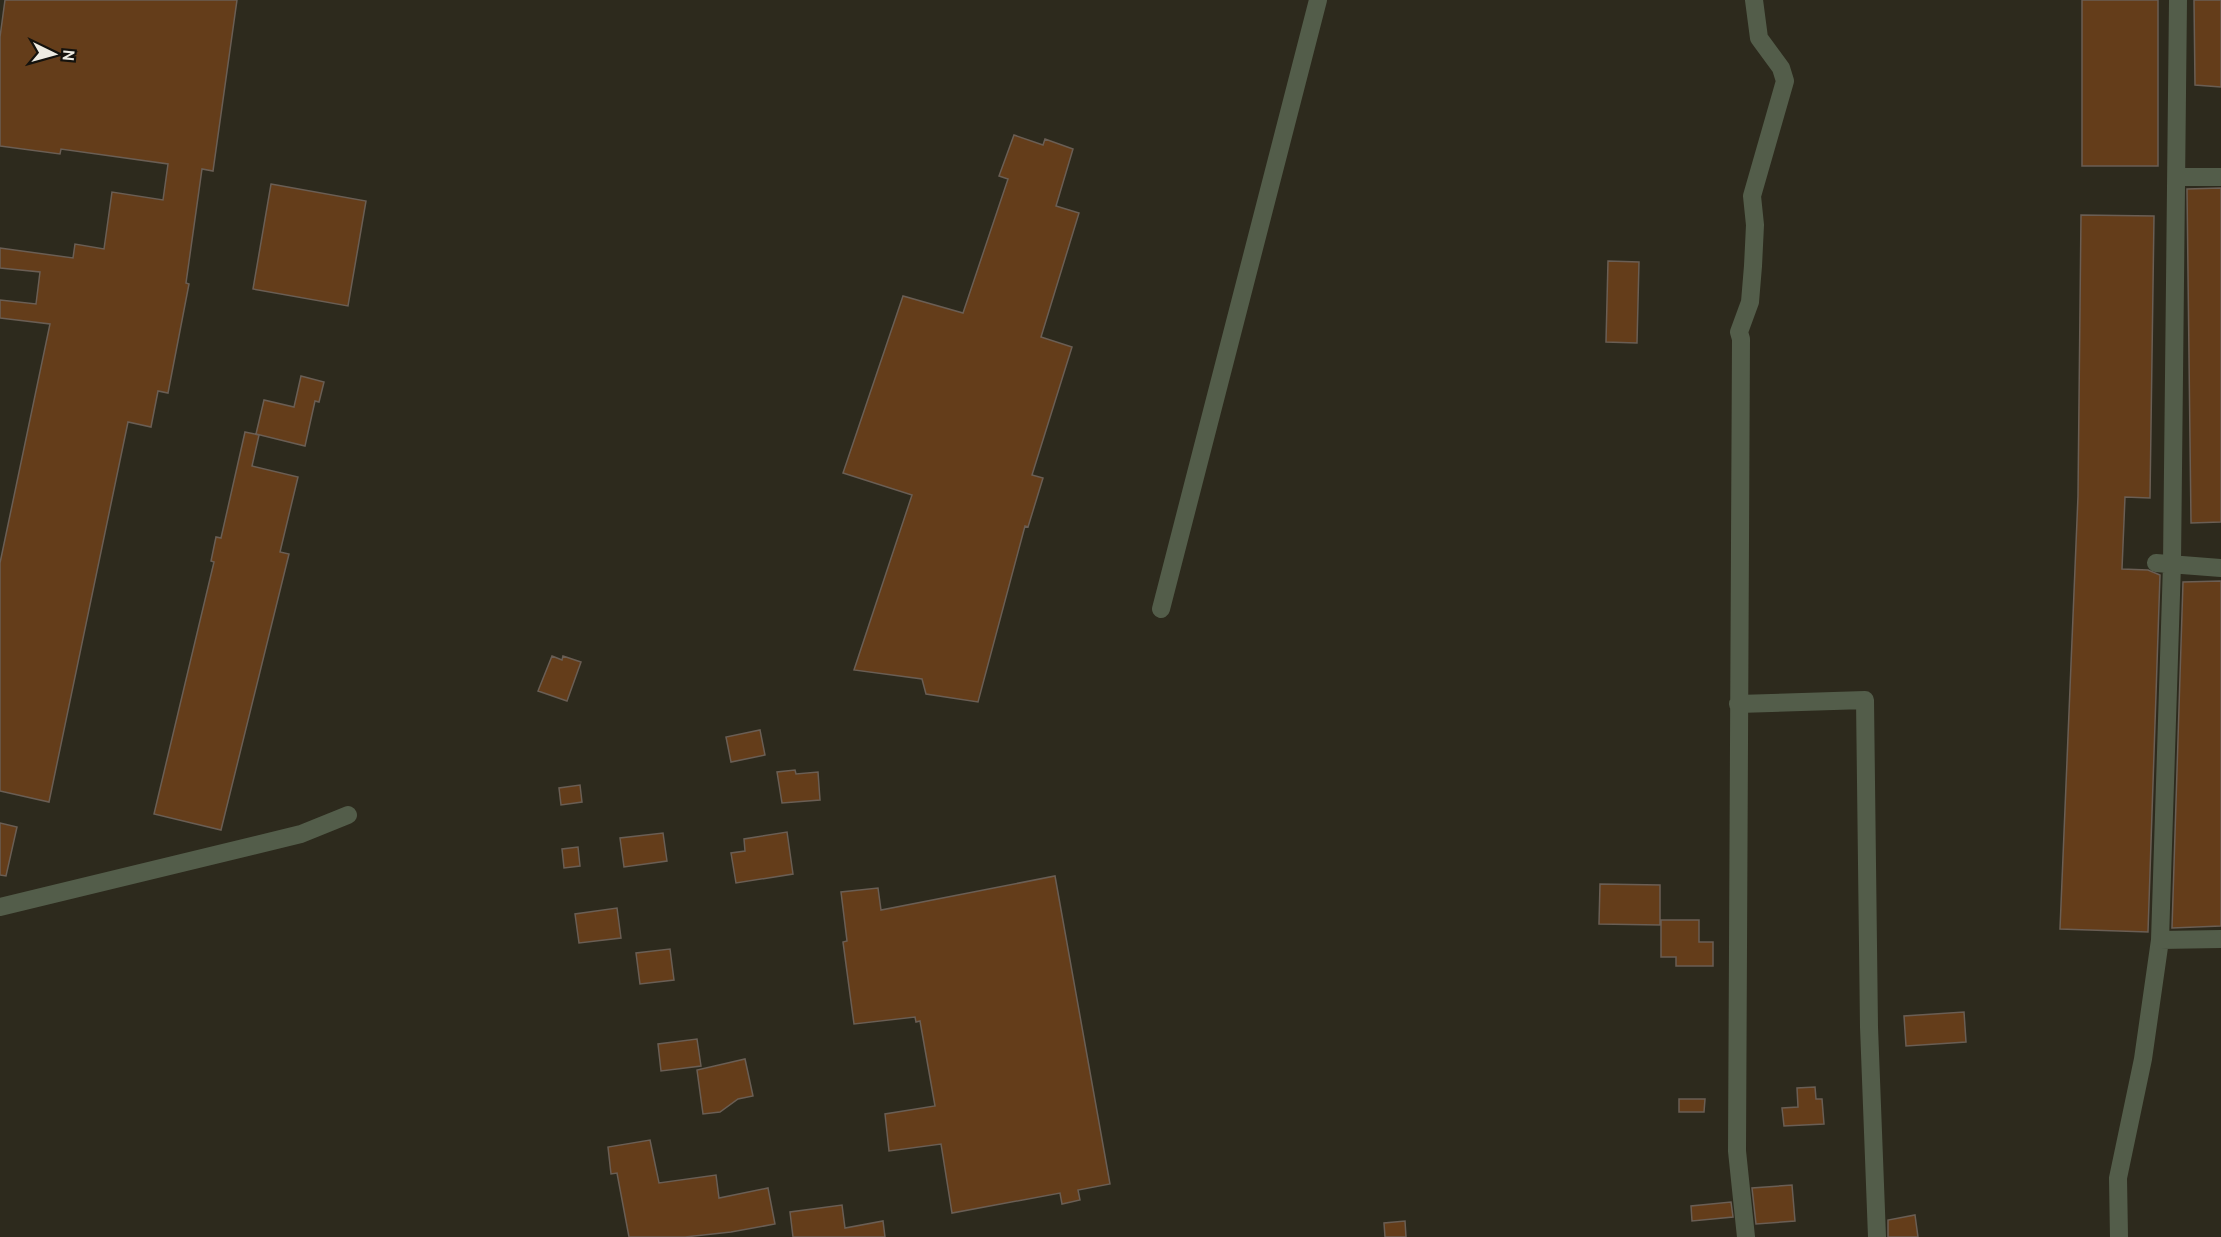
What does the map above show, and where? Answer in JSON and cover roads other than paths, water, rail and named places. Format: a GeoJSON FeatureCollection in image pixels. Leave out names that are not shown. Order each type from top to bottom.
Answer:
{"type":"FeatureCollection","features":[{"type":"Feature","properties":{"kind":"street"},"geometry":{"type":"LineString","coordinates":[[1161,609],[1318,0]]}},
{"type":"Feature","properties":{"kind":"street"},"geometry":{"type":"LineString","coordinates":[[1746,1237],[1737,1151],[1741,339],[1739,332],[1750,302],[1755,225],[1752,195],[1785,81],[1781,68],[1759,38],[1754,0]]}},
{"type":"Feature","properties":{"kind":"street"},"geometry":{"type":"LineString","coordinates":[[2119,1237],[2118,1178],[2143,1059],[2160,940],[2164,564],[2176,177],[2178,0]]}},
{"type":"Feature","properties":{"kind":"street"},"geometry":{"type":"LineString","coordinates":[[2176,177],[2221,177]]}},
{"type":"Feature","properties":{"kind":"street"},"geometry":{"type":"LineString","coordinates":[[2164,564],[2221,568]]}},
{"type":"Feature","properties":{"kind":"street"},"geometry":{"type":"LineString","coordinates":[[1738,704],[1865,700],[1869,1027],[1877,1237]]}},
{"type":"Feature","properties":{"kind":"street"},"geometry":{"type":"LineString","coordinates":[[0,907],[301,834],[348,815]]}},
{"type":"Feature","properties":{"kind":"street"},"geometry":{"type":"LineString","coordinates":[[2160,940],[2221,939]]}}]}
